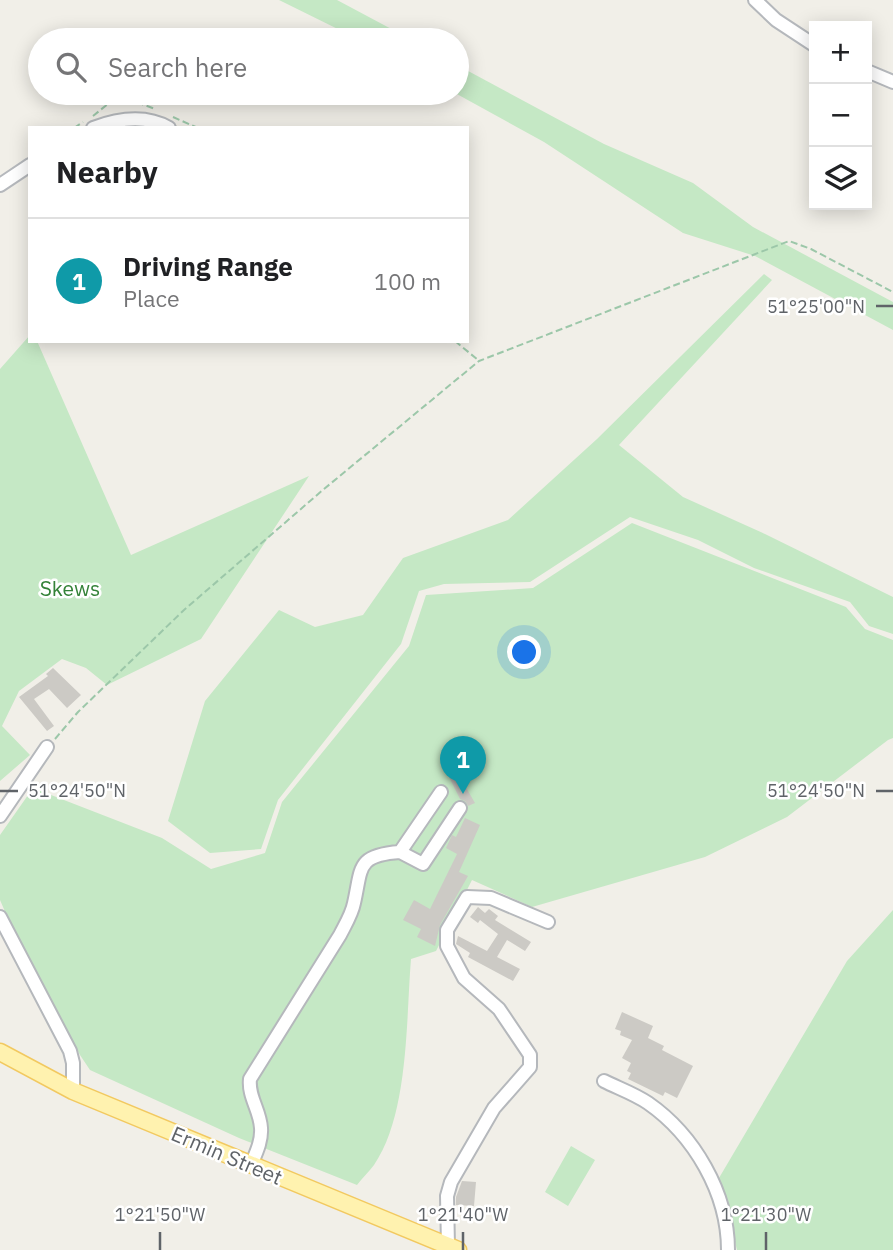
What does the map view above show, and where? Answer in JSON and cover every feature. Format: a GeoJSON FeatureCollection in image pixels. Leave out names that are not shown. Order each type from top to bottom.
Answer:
{"type":"FeatureCollection","features":[{"type":"Feature","properties":{"kind":"main road","name":"Ermin Street"},"geometry":{"type":"LineString","coordinates":[[0,1052],[73,1091],[453,1248]]}},
{"type":"Feature","properties":{"kind":"street"},"geometry":{"type":"LineString","coordinates":[[755,0],[776,20],[809,42]]}},
{"type":"Feature","properties":{"kind":"street"},"geometry":{"type":"LineString","coordinates":[[872,73],[893,82]]}},
{"type":"Feature","properties":{"kind":"street"},"geometry":{"type":"LineString","coordinates":[[99,126],[111,121],[140,118],[163,126]]}},
{"type":"Feature","properties":{"kind":"street"},"geometry":{"type":"LineString","coordinates":[[0,185],[28,166]]}},
{"type":"Feature","properties":{"kind":"street"},"geometry":{"type":"LineString","coordinates":[[0,816],[47,747]]}},
{"type":"Feature","properties":{"kind":"street"},"geometry":{"type":"LineString","coordinates":[[400,852],[441,792]]}},
{"type":"Feature","properties":{"kind":"street"},"geometry":{"type":"LineString","coordinates":[[251,1165],[260,1143],[261,1128],[251,1098],[250,1079],[352,912],[358,876],[362,868],[370,859],[382,853],[400,852],[423,864],[460,808]]}},
{"type":"Feature","properties":{"kind":"street"},"geometry":{"type":"LineString","coordinates":[[453,1248],[447,1196],[451,1182],[494,1108],[530,1067],[530,1055],[499,1009],[464,978],[447,946],[447,930],[467,897],[491,898],[548,922]]}},
{"type":"Feature","properties":{"kind":"street"},"geometry":{"type":"LineString","coordinates":[[0,917],[70,1051],[73,1091]]}},
{"type":"Feature","properties":{"kind":"street"},"geometry":{"type":"LineString","coordinates":[[604,1081],[647,1102],[683,1133],[708,1172],[723,1213],[728,1250]]}},
{"type":"Feature","properties":{"kind":"path"},"geometry":{"type":"LineString","coordinates":[[47,747],[78,712],[184,610],[324,489],[479,361],[789,241],[811,249],[893,292]]}},
{"type":"Feature","properties":{"kind":"path"},"geometry":{"type":"LineString","coordinates":[[457,343],[479,361]]}},
{"type":"Feature","properties":{"kind":"green space"},"geometry":{"type":"Polygon","coordinates":[[[279,0],[337,0],[390,28],[336,28],[279,0]]]}},
{"type":"Feature","properties":{"kind":"green space"},"geometry":{"type":"Polygon","coordinates":[[[469,71],[604,144],[693,183],[753,227],[893,302],[893,330],[755,256],[683,233],[544,142],[469,101],[469,71]]]}},
{"type":"Feature","properties":{"kind":"green space"},"geometry":{"type":"Polygon","coordinates":[[[764,274],[772,280],[619,445],[683,497],[893,597],[893,634],[869,626],[850,602],[754,568],[698,540],[630,517],[530,582],[444,584],[419,591],[401,644],[278,800],[261,849],[210,853],[168,821],[205,701],[279,610],[315,627],[363,615],[403,558],[508,520],[597,439],[764,274]]]}},
{"type":"Feature","properties":{"kind":"green space","name":"Skews"},"geometry":{"type":"Polygon","coordinates":[[[28,337],[28,343],[38,343],[131,555],[309,476],[201,639],[107,685],[86,668],[62,659],[19,691],[2,726],[30,755],[0,781],[0,369],[28,337]]]}},
{"type":"Feature","properties":{"kind":"green space"},"geometry":{"type":"Polygon","coordinates":[[[632,523],[846,607],[865,629],[893,640],[893,738],[787,817],[705,857],[532,907],[472,880],[436,951],[411,959],[404,1065],[394,1120],[374,1165],[357,1185],[239,1138],[90,1070],[13,930],[0,900],[0,835],[33,788],[162,838],[211,869],[265,853],[282,802],[409,646],[426,595],[533,588],[632,523]]]}},
{"type":"Feature","properties":{"kind":"green space"},"geometry":{"type":"Polygon","coordinates":[[[893,910],[893,1250],[737,1250],[719,1178],[847,961],[893,910]]]}},
{"type":"Feature","properties":{"kind":"green space"},"geometry":{"type":"Polygon","coordinates":[[[571,1146],[595,1160],[568,1206],[545,1192],[571,1146]]]}},
{"type":"Feature","properties":{"kind":"building"},"geometry":{"type":"Polygon","coordinates":[[[53,668],[81,695],[67,708],[49,689],[34,699],[54,726],[47,731],[19,697],[48,676],[46,674],[53,668]]]}},
{"type":"Feature","properties":{"kind":"building"},"geometry":{"type":"Polygon","coordinates":[[[453,765],[475,803],[468,806],[460,799],[445,769],[453,765]]]}},
{"type":"Feature","properties":{"kind":"building"},"geometry":{"type":"Polygon","coordinates":[[[465,818],[480,825],[459,872],[468,876],[440,925],[435,946],[417,937],[421,929],[403,920],[414,900],[430,909],[457,854],[446,848],[452,835],[456,837],[465,818]]]}},
{"type":"Feature","properties":{"kind":"building"},"geometry":{"type":"Polygon","coordinates":[[[478,907],[485,913],[489,909],[498,916],[495,920],[531,942],[525,951],[507,940],[497,957],[520,969],[513,981],[468,957],[470,953],[456,944],[458,936],[487,951],[498,934],[480,920],[478,923],[470,917],[478,907]]]}},
{"type":"Feature","properties":{"kind":"building"},"geometry":{"type":"Polygon","coordinates":[[[622,1012],[653,1026],[648,1038],[664,1046],[662,1050],[693,1066],[677,1098],[665,1092],[663,1096],[628,1079],[631,1073],[627,1071],[631,1063],[622,1058],[632,1040],[620,1035],[621,1031],[615,1029],[622,1012]]]}},
{"type":"Feature","properties":{"kind":"building"},"geometry":{"type":"Polygon","coordinates":[[[462,1181],[476,1182],[474,1206],[456,1205],[462,1181]]]}},
{"type":"Feature","properties":{"kind":"place","name":"Driving Range"},"geometry":{"type":"Point","coordinates":[463,794]}}]}
